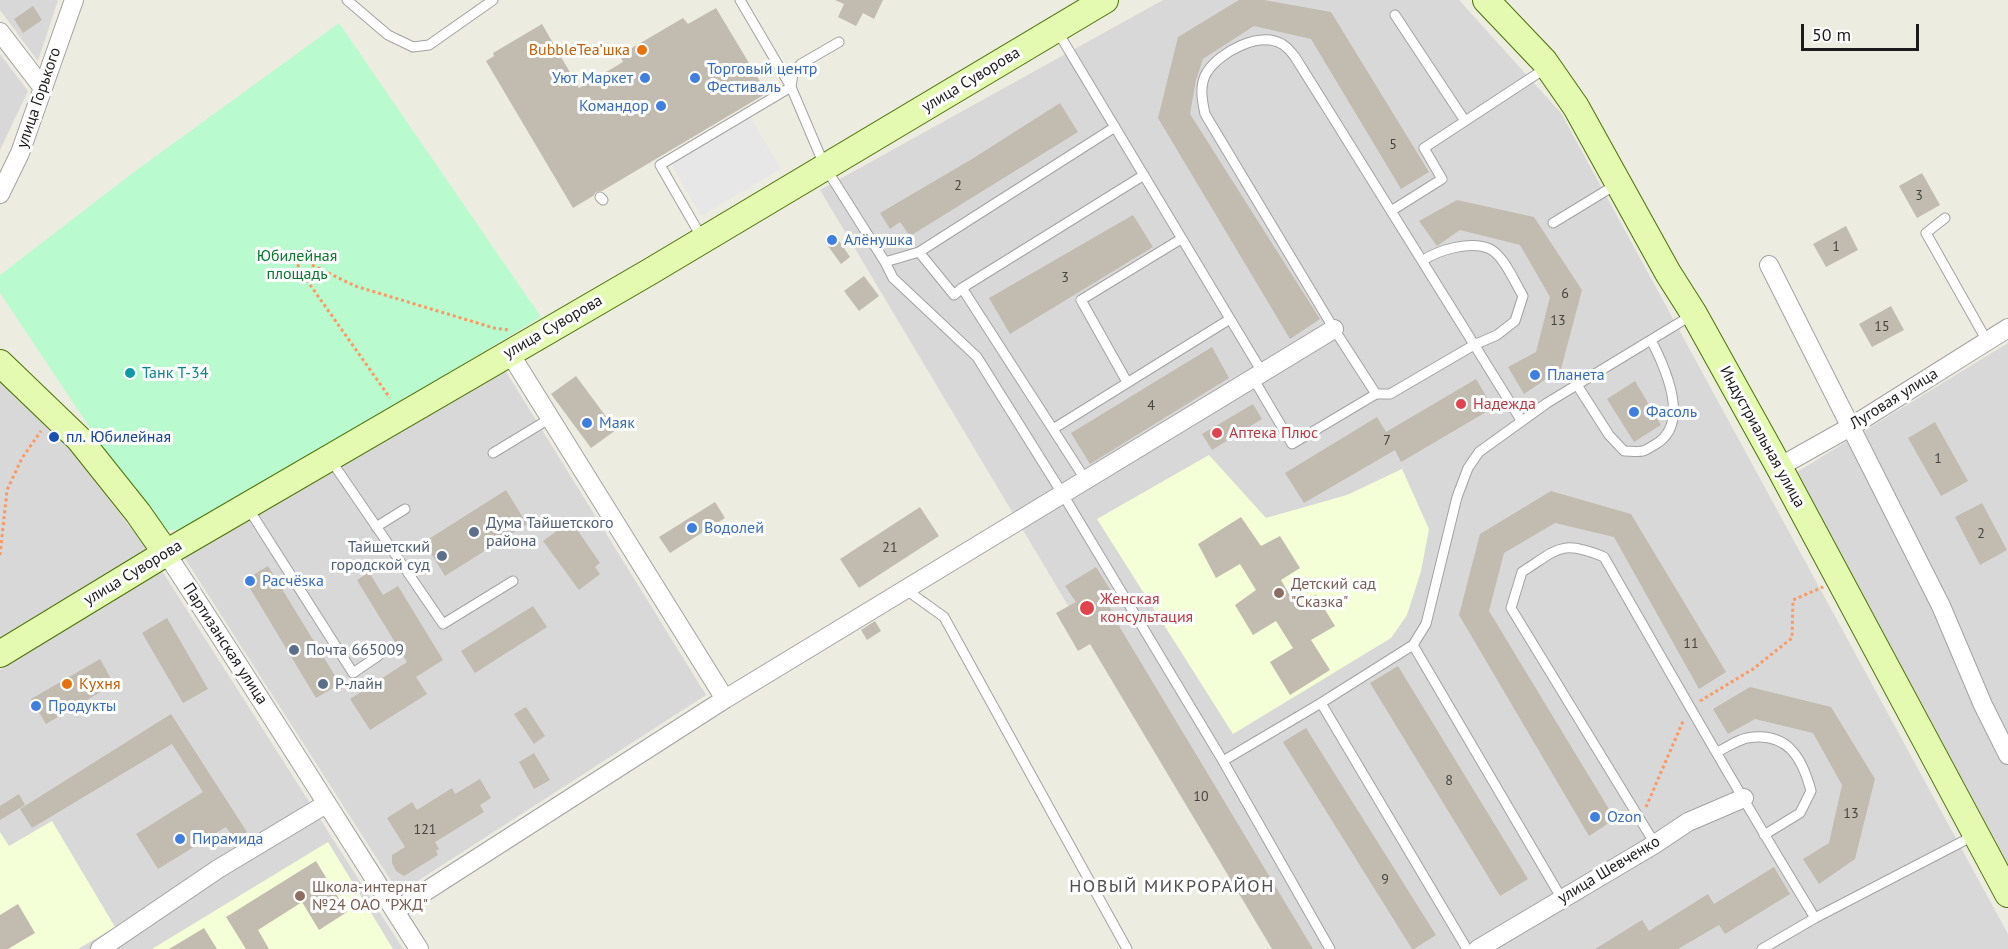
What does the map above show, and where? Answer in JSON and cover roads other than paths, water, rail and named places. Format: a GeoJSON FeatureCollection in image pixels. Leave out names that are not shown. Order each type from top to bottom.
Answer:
{"type":"FeatureCollection","features":[{"type":"Feature","properties":{"kind":"street","name":"улица Горького"},"geometry":{"type":"LineString","coordinates":[[0,194],[20,153],[74,0]]}},
{"type":"Feature","properties":{"kind":"street","name":"улица Суворова"},"geometry":{"type":"LineString","coordinates":[[0,654],[166,553],[704,240],[1106,0]]}},
{"type":"Feature","properties":{"kind":"street","name":"Индустриальная улица"},"geometry":{"type":"LineString","coordinates":[[1486,0],[1548,66],[1576,107],[1779,467],[2008,894]]}},
{"type":"Feature","properties":{"kind":"street"},"geometry":{"type":"LineString","coordinates":[[0,32],[43,88]]}},
{"type":"Feature","properties":{"kind":"street"},"geometry":{"type":"LineString","coordinates":[[1769,265],[1941,606],[1983,705],[2008,755]]}},
{"type":"Feature","properties":{"kind":"street","name":"Луговая улица"},"geometry":{"type":"LineString","coordinates":[[1779,467],[1851,426],[2008,328]]}},
{"type":"Feature","properties":{"kind":"street"},"geometry":{"type":"LineString","coordinates":[[396,911],[725,699],[1334,329]]}},
{"type":"Feature","properties":{"kind":"street"},"geometry":{"type":"LineString","coordinates":[[509,352],[725,699]]}},
{"type":"Feature","properties":{"kind":"street","name":"Партизанская улица"},"geometry":{"type":"LineString","coordinates":[[0,363],[79,439],[138,513],[285,735],[326,804],[419,949]]}},
{"type":"Feature","properties":{"kind":"street","name":"улица Шевченко"},"geometry":{"type":"LineString","coordinates":[[1478,949],[1688,822],[1744,798]]}},
{"type":"Feature","properties":{"kind":"street"},"geometry":{"type":"LineString","coordinates":[[100,949],[218,869],[326,804]]}},
{"type":"Feature","properties":{"kind":"lane"},"geometry":{"type":"LineString","coordinates":[[347,0],[388,35],[413,47],[429,45],[493,0]]}},
{"type":"Feature","properties":{"kind":"lane"},"geometry":{"type":"LineString","coordinates":[[740,0],[791,87],[825,167],[893,278],[977,357],[1062,493],[1222,761],[1330,949]]}},
{"type":"Feature","properties":{"kind":"lane"},"geometry":{"type":"LineString","coordinates":[[1395,15],[1465,121]]}},
{"type":"Feature","properties":{"kind":"lane"},"geometry":{"type":"LineString","coordinates":[[1056,29],[1230,319],[1292,444],[1376,394],[1390,394],[1474,345],[1497,335],[1515,321],[1522,296],[1504,263],[1491,249],[1467,246],[1437,252],[1422,261]]}},
{"type":"Feature","properties":{"kind":"lane"},"geometry":{"type":"LineString","coordinates":[[1376,394],[1204,114],[1201,96],[1206,74],[1216,62],[1243,44],[1261,40],[1282,44],[1295,57],[1521,420]]}},
{"type":"Feature","properties":{"kind":"lane"},"geometry":{"type":"LineString","coordinates":[[791,87],[793,73],[801,64],[839,42]]}},
{"type":"Feature","properties":{"kind":"lane"},"geometry":{"type":"LineString","coordinates":[[1391,211],[1442,179],[1424,148],[1548,66]]}},
{"type":"Feature","properties":{"kind":"lane"},"geometry":{"type":"LineString","coordinates":[[704,240],[660,165],[791,87]]}},
{"type":"Feature","properties":{"kind":"lane"},"geometry":{"type":"LineString","coordinates":[[885,262],[919,252],[1114,127]]}},
{"type":"Feature","properties":{"kind":"lane"},"geometry":{"type":"LineString","coordinates":[[919,252],[954,295],[1144,176]]}},
{"type":"Feature","properties":{"kind":"lane"},"geometry":{"type":"LineString","coordinates":[[1553,223],[1619,183]]}},
{"type":"Feature","properties":{"kind":"lane"},"geometry":{"type":"LineString","coordinates":[[1945,218],[1926,232],[1987,341]]}},
{"type":"Feature","properties":{"kind":"lane"},"geometry":{"type":"LineString","coordinates":[[1127,382],[1081,300],[1181,239]]}},
{"type":"Feature","properties":{"kind":"lane"},"geometry":{"type":"LineString","coordinates":[[962,288],[1085,479]]}},
{"type":"Feature","properties":{"kind":"lane"},"geometry":{"type":"LineString","coordinates":[[1222,761],[1321,703],[1413,645],[1426,624],[1457,497],[1468,468],[1479,452],[1521,420],[1694,314]]}},
{"type":"Feature","properties":{"kind":"lane"},"geometry":{"type":"LineString","coordinates":[[1053,429],[1230,319]]}},
{"type":"Feature","properties":{"kind":"lane"},"geometry":{"type":"LineString","coordinates":[[1577,385],[1609,435],[1624,451],[1643,451],[1657,443],[1664,438],[1673,421],[1672,393],[1661,360],[1651,340]]}},
{"type":"Feature","properties":{"kind":"lane"},"geometry":{"type":"LineString","coordinates":[[493,453],[549,419]]}},
{"type":"Feature","properties":{"kind":"lane"},"geometry":{"type":"LineString","coordinates":[[330,458],[443,624],[513,581]]}},
{"type":"Feature","properties":{"kind":"lane"},"geometry":{"type":"LineString","coordinates":[[246,506],[353,673],[378,656]]}},
{"type":"Feature","properties":{"kind":"lane"},"geometry":{"type":"LineString","coordinates":[[376,527],[405,509]]}},
{"type":"Feature","properties":{"kind":"lane"},"geometry":{"type":"LineString","coordinates":[[1655,844],[1511,608],[1522,572],[1560,547],[1583,548],[1604,557],[1689,707],[1815,918]]}},
{"type":"Feature","properties":{"kind":"lane"},"geometry":{"type":"LineString","coordinates":[[905,589],[944,617],[1127,949]]}},
{"type":"Feature","properties":{"kind":"lane"},"geometry":{"type":"LineString","coordinates":[[1413,645],[1562,898]]}},
{"type":"Feature","properties":{"kind":"lane"},"geometry":{"type":"LineString","coordinates":[[1321,703],[1467,949]]}},
{"type":"Feature","properties":{"kind":"lane"},"geometry":{"type":"LineString","coordinates":[[1717,752],[1745,738],[1768,737],[1789,746],[1806,772],[1811,791],[1800,813],[1764,835]]}},
{"type":"Feature","properties":{"kind":"lane"},"geometry":{"type":"LineString","coordinates":[[1762,949],[1815,918],[1975,835]]}},
{"type":"Feature","properties":{"kind":"place","name":"BubbleTea’шка"},"geometry":{"type":"Point","coordinates":[642,50]}},
{"type":"Feature","properties":{"kind":"place","name":"Уют Маркет"},"geometry":{"type":"Point","coordinates":[645,78]}},
{"type":"Feature","properties":{"kind":"place","name":"Торговый центр Фестиваль"},"geometry":{"type":"Point","coordinates":[695,78]}},
{"type":"Feature","properties":{"kind":"place","name":"Командор"},"geometry":{"type":"Point","coordinates":[661,106]}},
{"type":"Feature","properties":{"kind":"place","name":"Алёнушка"},"geometry":{"type":"Point","coordinates":[832,240]}},
{"type":"Feature","properties":{"kind":"place","name":"Танк Т-34"},"geometry":{"type":"Point","coordinates":[130,373]}},
{"type":"Feature","properties":{"kind":"place","name":"Планета"},"geometry":{"type":"Point","coordinates":[1535,375]}},
{"type":"Feature","properties":{"kind":"place","name":"Надежда"},"geometry":{"type":"Point","coordinates":[1461,404]}},
{"type":"Feature","properties":{"kind":"place","name":"Фасоль"},"geometry":{"type":"Point","coordinates":[1634,412]}},
{"type":"Feature","properties":{"kind":"place","name":"Маяк"},"geometry":{"type":"Point","coordinates":[587,423]}},
{"type":"Feature","properties":{"kind":"place","name":"Аптека Плюс"},"geometry":{"type":"Point","coordinates":[1217,433]}},
{"type":"Feature","properties":{"kind":"place","name":"пл. Юбилейная"},"geometry":{"type":"Point","coordinates":[54,437]}},
{"type":"Feature","properties":{"kind":"place","name":"Водолей"},"geometry":{"type":"Point","coordinates":[692,528]}},
{"type":"Feature","properties":{"kind":"place","name":"Дума Тайшетского района"},"geometry":{"type":"Point","coordinates":[474,532]}},
{"type":"Feature","properties":{"kind":"place","name":"Тайшетский городской суд"},"geometry":{"type":"Point","coordinates":[442,556]}},
{"type":"Feature","properties":{"kind":"place","name":"Расчёsка"},"geometry":{"type":"Point","coordinates":[250,581]}},
{"type":"Feature","properties":{"kind":"place","name":"Детский сад \"Сказка\""},"geometry":{"type":"Point","coordinates":[1279,593]}},
{"type":"Feature","properties":{"kind":"place","name":"Женская консультация"},"geometry":{"type":"Point","coordinates":[1087,608]}},
{"type":"Feature","properties":{"kind":"place","name":"Почта 665009"},"geometry":{"type":"Point","coordinates":[294,650]}},
{"type":"Feature","properties":{"kind":"place","name":"Кухня"},"geometry":{"type":"Point","coordinates":[67,684]}},
{"type":"Feature","properties":{"kind":"place","name":"Р-лайн"},"geometry":{"type":"Point","coordinates":[323,684]}},
{"type":"Feature","properties":{"kind":"place","name":"Продукты"},"geometry":{"type":"Point","coordinates":[36,706]}},
{"type":"Feature","properties":{"kind":"place","name":"Ozon"},"geometry":{"type":"Point","coordinates":[1595,817]}},
{"type":"Feature","properties":{"kind":"place","name":"Пирамида"},"geometry":{"type":"Point","coordinates":[180,839]}},
{"type":"Feature","properties":{"kind":"place","name":"Школа-интернат №24 ОАО \"РЖД\""},"geometry":{"type":"Point","coordinates":[300,896]}},
{"type":"Feature","properties":{"kind":"district","name":"НОВЫЙ МИКРОРАЙОН"},"geometry":{"type":"Point","coordinates":[1172,887]}},
{"type":"Feature","properties":{"kind":"park label","name":"Юбилейная площадь"},"geometry":{"type":"Point","coordinates":[297,265]}}]}
